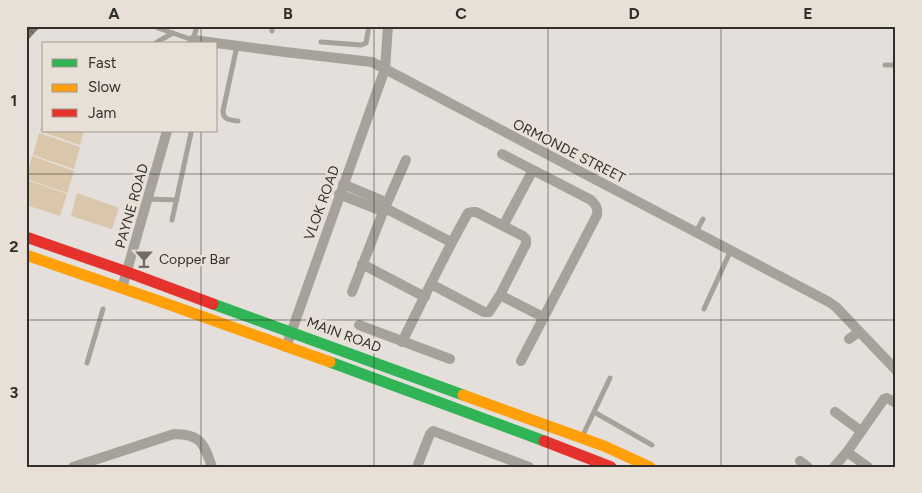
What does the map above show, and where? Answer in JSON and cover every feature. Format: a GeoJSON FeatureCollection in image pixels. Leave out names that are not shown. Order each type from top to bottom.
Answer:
{"type":"FeatureCollection","features":[{"type":"Feature","properties":{"kind":"main road","name":"MAIN ROAD"},"geometry":{"type":"LineString","coordinates":[[26,237],[291,331],[421,380],[516,412],[604,446],[650,467]]}},
{"type":"Feature","properties":{"kind":"main road"},"geometry":{"type":"LineString","coordinates":[[26,255],[286,346],[611,467]]}},
{"type":"Feature","properties":{"kind":"street","name":"VLOK ROAD"},"geometry":{"type":"LineString","coordinates":[[286,346],[385,70],[388,26]]}},
{"type":"Feature","properties":{"kind":"street","name":"ORMONDE STREET"},"geometry":{"type":"LineString","coordinates":[[218,44],[372,62],[829,302],[896,370]]}},
{"type":"Feature","properties":{"kind":"street","name":"PAYNE ROAD"},"geometry":{"type":"LineString","coordinates":[[122,288],[167,132]]}},
{"type":"Feature","properties":{"kind":"street"},"geometry":{"type":"LineString","coordinates":[[502,154],[591,200],[596,206],[597,211],[521,361]]}},
{"type":"Feature","properties":{"kind":"street"},"geometry":{"type":"LineString","coordinates":[[352,292],[406,160]]}},
{"type":"Feature","properties":{"kind":"street"},"geometry":{"type":"LineString","coordinates":[[502,226],[533,170]]}},
{"type":"Feature","properties":{"kind":"street"},"geometry":{"type":"LineString","coordinates":[[341,189],[377,209],[385,208],[451,242]]}},
{"type":"Feature","properties":{"kind":"street"},"geometry":{"type":"LineString","coordinates":[[402,342],[451,242],[470,212],[476,212],[526,239],[526,243],[500,294],[491,310],[487,312],[431,284]]}},
{"type":"Feature","properties":{"kind":"street"},"geometry":{"type":"LineString","coordinates":[[362,264],[425,296]]}},
{"type":"Feature","properties":{"kind":"street"},"geometry":{"type":"LineString","coordinates":[[500,294],[543,317]]}},
{"type":"Feature","properties":{"kind":"street"},"geometry":{"type":"LineString","coordinates":[[359,325],[450,359]]}},
{"type":"Feature","properties":{"kind":"street"},"geometry":{"type":"LineString","coordinates":[[849,339],[859,332]]}},
{"type":"Feature","properties":{"kind":"street"},"geometry":{"type":"LineString","coordinates":[[834,467],[847,452],[884,399],[888,398],[896,403]]}},
{"type":"Feature","properties":{"kind":"street"},"geometry":{"type":"LineString","coordinates":[[835,412],[861,431]]}},
{"type":"Feature","properties":{"kind":"street"},"geometry":{"type":"LineString","coordinates":[[417,467],[430,434],[433,431],[530,467]]}},
{"type":"Feature","properties":{"kind":"street"},"geometry":{"type":"LineString","coordinates":[[73,467],[174,434],[186,434],[197,438],[207,452],[212,467]]}},
{"type":"Feature","properties":{"kind":"street"},"geometry":{"type":"LineString","coordinates":[[847,452],[868,467]]}},
{"type":"Feature","properties":{"kind":"lane"},"geometry":{"type":"LineString","coordinates":[[158,28],[192,42],[197,26]]}},
{"type":"Feature","properties":{"kind":"lane"},"geometry":{"type":"LineString","coordinates":[[321,42],[361,45],[366,43],[369,26]]}},
{"type":"Feature","properties":{"kind":"lane"},"geometry":{"type":"LineString","coordinates":[[157,42],[172,33]]}},
{"type":"Feature","properties":{"kind":"lane"},"geometry":{"type":"LineString","coordinates":[[237,46],[223,116],[226,119],[238,121]]}},
{"type":"Feature","properties":{"kind":"lane"},"geometry":{"type":"LineString","coordinates":[[885,65],[896,65]]}},
{"type":"Feature","properties":{"kind":"lane"},"geometry":{"type":"LineString","coordinates":[[172,220],[190,133]]}},
{"type":"Feature","properties":{"kind":"lane"},"geometry":{"type":"LineString","coordinates":[[148,199],[177,200]]}},
{"type":"Feature","properties":{"kind":"lane"},"geometry":{"type":"LineString","coordinates":[[696,232],[703,219]]}},
{"type":"Feature","properties":{"kind":"lane"},"geometry":{"type":"LineString","coordinates":[[704,309],[731,250]]}},
{"type":"Feature","properties":{"kind":"lane"},"geometry":{"type":"LineString","coordinates":[[87,363],[102,309]]}},
{"type":"Feature","properties":{"kind":"lane"},"geometry":{"type":"LineString","coordinates":[[582,438],[610,378]]}},
{"type":"Feature","properties":{"kind":"lane"},"geometry":{"type":"LineString","coordinates":[[594,412],[652,445]]}},
{"type":"Feature","properties":{"kind":"shaded area"},"geometry":{"type":"Polygon","coordinates":[[[43,132],[84,132],[80,145],[43,132]]]}},
{"type":"Feature","properties":{"kind":"shaded area"},"geometry":{"type":"Polygon","coordinates":[[[39,133],[80,147],[74,169],[33,155],[39,133]]]}},
{"type":"Feature","properties":{"kind":"shaded area"},"geometry":{"type":"Polygon","coordinates":[[[32,156],[74,171],[67,193],[26,179],[32,156]]]}},
{"type":"Feature","properties":{"kind":"shaded area"},"geometry":{"type":"Polygon","coordinates":[[[26,180],[67,194],[60,216],[26,205],[26,180]]]}},
{"type":"Feature","properties":{"kind":"shaded area"},"geometry":{"type":"Polygon","coordinates":[[[77,193],[119,208],[112,229],[71,216],[77,193]]]}},
{"type":"Feature","properties":{"kind":"building"},"geometry":{"type":"Polygon","coordinates":[[[26,26],[41,26],[26,42],[26,26]]]}},
{"type":"Feature","properties":{"kind":"traffic: fast"},"geometry":{"type":"LineString","coordinates":[[213,304],[463,395]]}},
{"type":"Feature","properties":{"kind":"traffic: fast"},"geometry":{"type":"LineString","coordinates":[[330,362],[544,441]]}},
{"type":"Feature","properties":{"kind":"traffic: slow"},"geometry":{"type":"LineString","coordinates":[[26,255],[330,362]]}},
{"type":"Feature","properties":{"kind":"traffic: slow"},"geometry":{"type":"LineString","coordinates":[[463,395],[604,446],[650,467]]}},
{"type":"Feature","properties":{"kind":"traffic: jam"},"geometry":{"type":"LineString","coordinates":[[26,237],[213,304]]}},
{"type":"Feature","properties":{"kind":"traffic: jam"},"geometry":{"type":"LineString","coordinates":[[544,441],[611,467]]}},
{"type":"Feature","properties":{"kind":"place","name":"Copper Bar"},"geometry":{"type":"Point","coordinates":[144,259]}}]}
